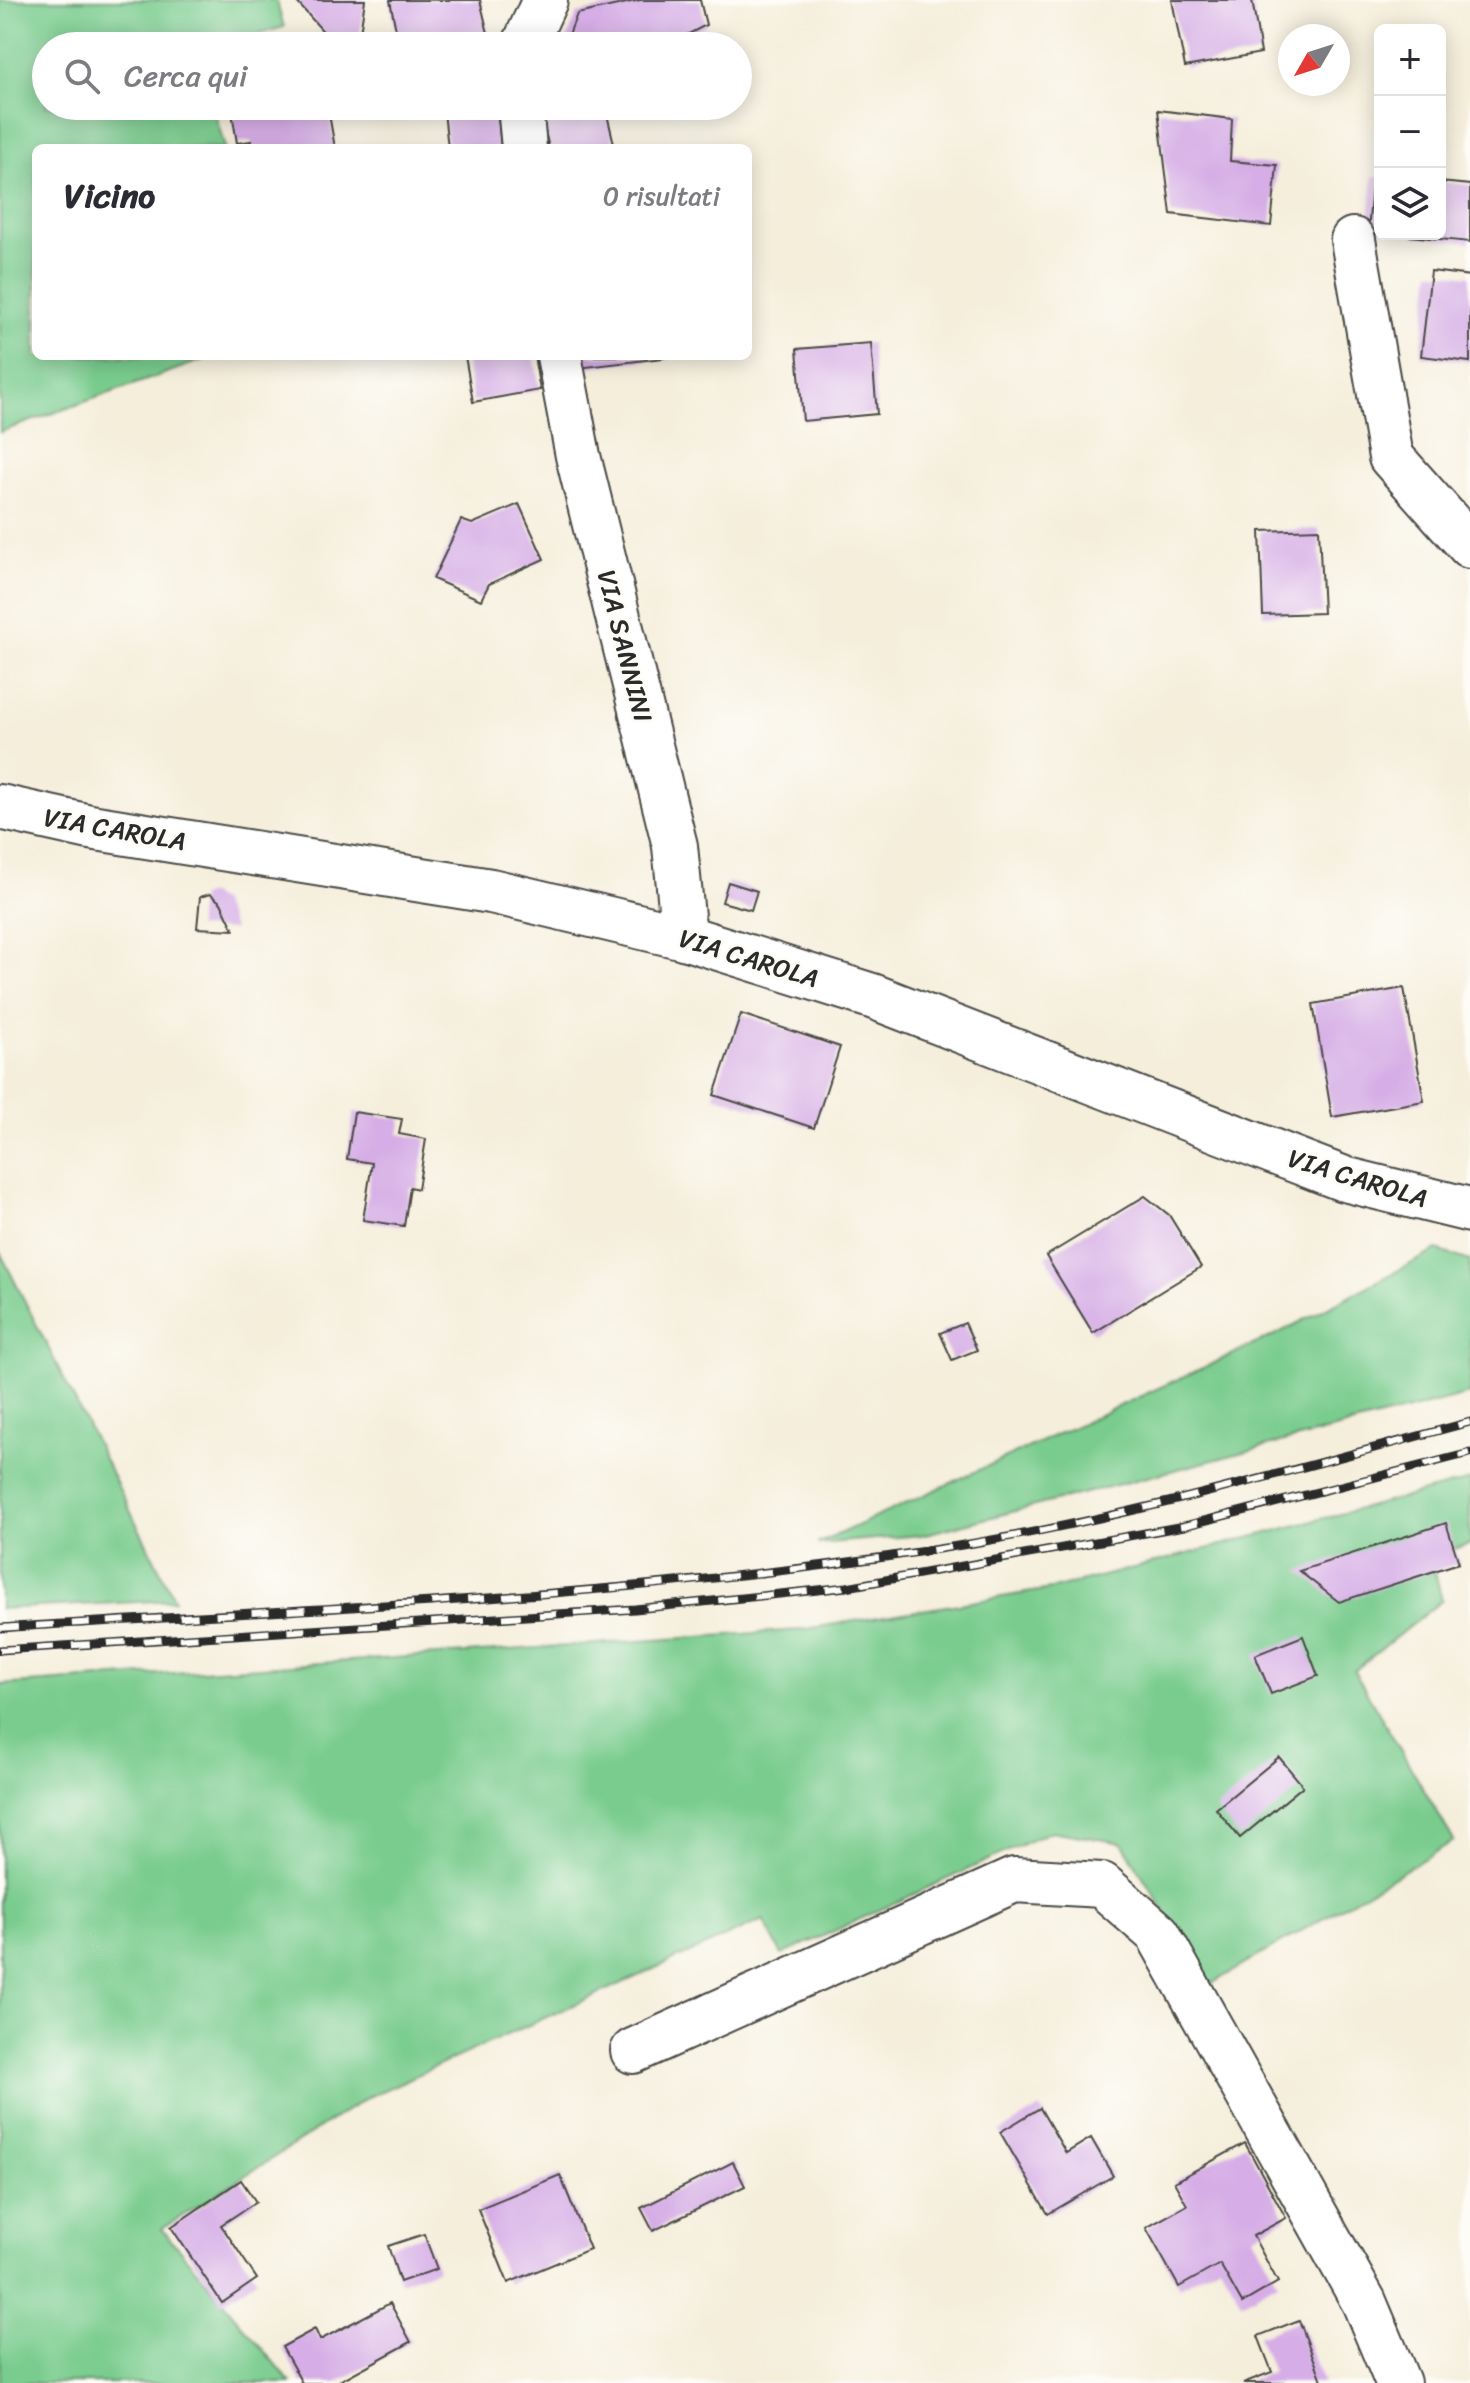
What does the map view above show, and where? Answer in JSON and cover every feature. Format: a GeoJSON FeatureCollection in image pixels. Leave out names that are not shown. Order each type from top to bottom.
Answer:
{"type":"FeatureCollection","features":[{"type":"Feature","properties":{"kind":"street"},"geometry":{"type":"LineString","coordinates":[[530,32],[545,0]]}},
{"type":"Feature","properties":{"kind":"street"},"geometry":{"type":"LineString","coordinates":[[521,120],[524,144]]}},
{"type":"Feature","properties":{"kind":"street"},"geometry":{"type":"LineString","coordinates":[[1353,240],[1391,457],[1470,546]]}},
{"type":"Feature","properties":{"kind":"street","name":"VIA SANNINI"},"geometry":{"type":"LineString","coordinates":[[560,360],[578,456],[675,846],[684,937]]}},
{"type":"Feature","properties":{"kind":"street","name":"VIA CAROLA"},"geometry":{"type":"LineString","coordinates":[[0,807],[90,827],[491,891],[684,937],[872,996],[1344,1179],[1470,1210]]}},
{"type":"Feature","properties":{"kind":"street"},"geometry":{"type":"LineString","coordinates":[[633,2051],[1014,1880],[1102,1885],[1158,1934],[1364,2302],[1398,2383]]}},
{"type":"Feature","properties":{"kind":"green space"},"geometry":{"type":"Polygon","coordinates":[[[0,0],[276,0],[284,27],[266,32],[32,32],[32,120],[217,120],[224,144],[32,144],[32,360],[203,360],[0,432],[0,0]]]}},
{"type":"Feature","properties":{"kind":"green space"},"geometry":{"type":"Polygon","coordinates":[[[1437,1250],[1470,1261],[1470,1394],[922,1535],[817,1544],[1277,1334],[1437,1250]]]}},
{"type":"Feature","properties":{"kind":"green space"},"geometry":{"type":"Polygon","coordinates":[[[0,1252],[175,1600],[0,1609],[0,1252]]]}},
{"type":"Feature","properties":{"kind":"green space"},"geometry":{"type":"Polygon","coordinates":[[[1470,1480],[1470,1544],[1431,1556],[1442,1600],[1354,1671],[1454,1841],[1206,1987],[1172,1923],[1122,1843],[1051,1831],[782,1955],[763,1920],[368,2097],[162,2229],[291,2383],[0,2383],[0,1685],[799,1630],[1057,1588],[1470,1480]]]}},
{"type":"Feature","properties":{"kind":"building"},"geometry":{"type":"Polygon","coordinates":[[[295,0],[365,0],[360,32],[324,32],[295,0]]]}},
{"type":"Feature","properties":{"kind":"building"},"geometry":{"type":"Polygon","coordinates":[[[390,0],[480,0],[488,32],[396,32],[390,0]]]}},
{"type":"Feature","properties":{"kind":"building"},"geometry":{"type":"Polygon","coordinates":[[[640,0],[700,0],[706,25],[693,32],[570,32],[577,14],[640,0]]]}},
{"type":"Feature","properties":{"kind":"building"},"geometry":{"type":"Polygon","coordinates":[[[1172,0],[1252,0],[1261,53],[1185,67],[1172,0]]]}},
{"type":"Feature","properties":{"kind":"building"},"geometry":{"type":"Polygon","coordinates":[[[1158,110],[1232,119],[1230,161],[1277,165],[1271,226],[1171,214],[1158,110]]]}},
{"type":"Feature","properties":{"kind":"building"},"geometry":{"type":"Polygon","coordinates":[[[233,120],[330,120],[334,144],[251,144],[251,141],[237,143],[233,120]]]}},
{"type":"Feature","properties":{"kind":"building"},"geometry":{"type":"Polygon","coordinates":[[[445,120],[498,120],[501,144],[448,144],[445,120]]]}},
{"type":"Feature","properties":{"kind":"building"},"geometry":{"type":"Polygon","coordinates":[[[542,120],[608,120],[614,144],[548,144],[542,120]]]}},
{"type":"Feature","properties":{"kind":"building"},"geometry":{"type":"Polygon","coordinates":[[[1373,176],[1374,233],[1368,232],[1373,176]]]}},
{"type":"Feature","properties":{"kind":"building"},"geometry":{"type":"Polygon","coordinates":[[[1446,183],[1470,185],[1470,242],[1446,240],[1446,183]]]}},
{"type":"Feature","properties":{"kind":"building"},"geometry":{"type":"Polygon","coordinates":[[[1431,271],[1470,276],[1470,362],[1421,356],[1431,271]]]}},
{"type":"Feature","properties":{"kind":"building"},"geometry":{"type":"Polygon","coordinates":[[[871,343],[877,414],[803,421],[797,349],[871,343]]]}},
{"type":"Feature","properties":{"kind":"building"},"geometry":{"type":"Polygon","coordinates":[[[466,360],[535,360],[540,390],[473,402],[466,360]]]}},
{"type":"Feature","properties":{"kind":"building"},"geometry":{"type":"Polygon","coordinates":[[[568,360],[647,360],[569,369],[568,360]]]}},
{"type":"Feature","properties":{"kind":"building"},"geometry":{"type":"Polygon","coordinates":[[[519,504],[544,559],[489,584],[481,600],[433,579],[461,520],[472,524],[519,504]]]}},
{"type":"Feature","properties":{"kind":"building"},"geometry":{"type":"Polygon","coordinates":[[[1319,529],[1323,613],[1263,615],[1260,531],[1319,529]]]}},
{"type":"Feature","properties":{"kind":"building"},"geometry":{"type":"Polygon","coordinates":[[[728,882],[757,891],[751,910],[722,902],[728,882]]]}},
{"type":"Feature","properties":{"kind":"building"},"geometry":{"type":"Polygon","coordinates":[[[210,894],[221,903],[234,930],[197,928],[200,897],[210,894]]]}},
{"type":"Feature","properties":{"kind":"building"},"geometry":{"type":"Polygon","coordinates":[[[1404,988],[1424,1101],[1332,1117],[1313,1004],[1404,988]]]}},
{"type":"Feature","properties":{"kind":"building"},"geometry":{"type":"Polygon","coordinates":[[[741,1014],[840,1047],[814,1128],[714,1095],[741,1014]]]}},
{"type":"Feature","properties":{"kind":"building"},"geometry":{"type":"Polygon","coordinates":[[[354,1112],[402,1119],[399,1134],[426,1139],[418,1189],[410,1187],[404,1226],[363,1220],[372,1163],[347,1159],[354,1112]]]}},
{"type":"Feature","properties":{"kind":"building"},"geometry":{"type":"Polygon","coordinates":[[[1145,1196],[1169,1215],[1201,1267],[1093,1333],[1046,1256],[1145,1196]]]}},
{"type":"Feature","properties":{"kind":"building"},"geometry":{"type":"Polygon","coordinates":[[[965,1323],[977,1350],[952,1360],[940,1333],[965,1323]]]}},
{"type":"Feature","properties":{"kind":"building"},"geometry":{"type":"Polygon","coordinates":[[[1446,1523],[1459,1563],[1339,1602],[1299,1571],[1446,1523]]]}},
{"type":"Feature","properties":{"kind":"building"},"geometry":{"type":"Polygon","coordinates":[[[1303,1636],[1318,1676],[1271,1694],[1255,1655],[1303,1636]]]}},
{"type":"Feature","properties":{"kind":"building"},"geometry":{"type":"Polygon","coordinates":[[[1279,1757],[1303,1786],[1240,1838],[1216,1809],[1279,1757]]]}},
{"type":"Feature","properties":{"kind":"building"},"geometry":{"type":"Polygon","coordinates":[[[1040,2108],[1066,2153],[1091,2138],[1113,2176],[1048,2214],[1000,2132],[1040,2108]]]}},
{"type":"Feature","properties":{"kind":"building"},"geometry":{"type":"Polygon","coordinates":[[[1245,2143],[1286,2218],[1253,2236],[1278,2282],[1242,2303],[1220,2264],[1179,2287],[1146,2228],[1187,2205],[1174,2182],[1245,2143]]]}},
{"type":"Feature","properties":{"kind":"building"},"geometry":{"type":"Polygon","coordinates":[[[733,2162],[745,2186],[653,2231],[641,2208],[733,2162]]]}},
{"type":"Feature","properties":{"kind":"building"},"geometry":{"type":"Polygon","coordinates":[[[560,2175],[590,2249],[508,2283],[478,2209],[560,2175]]]}},
{"type":"Feature","properties":{"kind":"building"},"geometry":{"type":"Polygon","coordinates":[[[241,2180],[256,2202],[221,2225],[257,2279],[222,2303],[171,2227],[241,2180]]]}},
{"type":"Feature","properties":{"kind":"building"},"geometry":{"type":"Polygon","coordinates":[[[424,2234],[437,2269],[400,2282],[388,2246],[424,2234]]]}},
{"type":"Feature","properties":{"kind":"building"},"geometry":{"type":"Polygon","coordinates":[[[390,2303],[411,2342],[336,2383],[302,2383],[282,2347],[315,2329],[320,2340],[390,2303]]]}},
{"type":"Feature","properties":{"kind":"building"},"geometry":{"type":"Polygon","coordinates":[[[1299,2320],[1323,2383],[1243,2383],[1272,2372],[1258,2336],[1299,2320]]]}},
{"type":"Feature","properties":{"kind":"railway"},"geometry":{"type":"LineString","coordinates":[[0,1628],[467,1600],[700,1580],[932,1550],[1135,1510],[1470,1422]]}},
{"type":"Feature","properties":{"kind":"railway"},"geometry":{"type":"LineString","coordinates":[[0,1650],[635,1609],[847,1587],[1184,1526],[1470,1453]]}}]}
